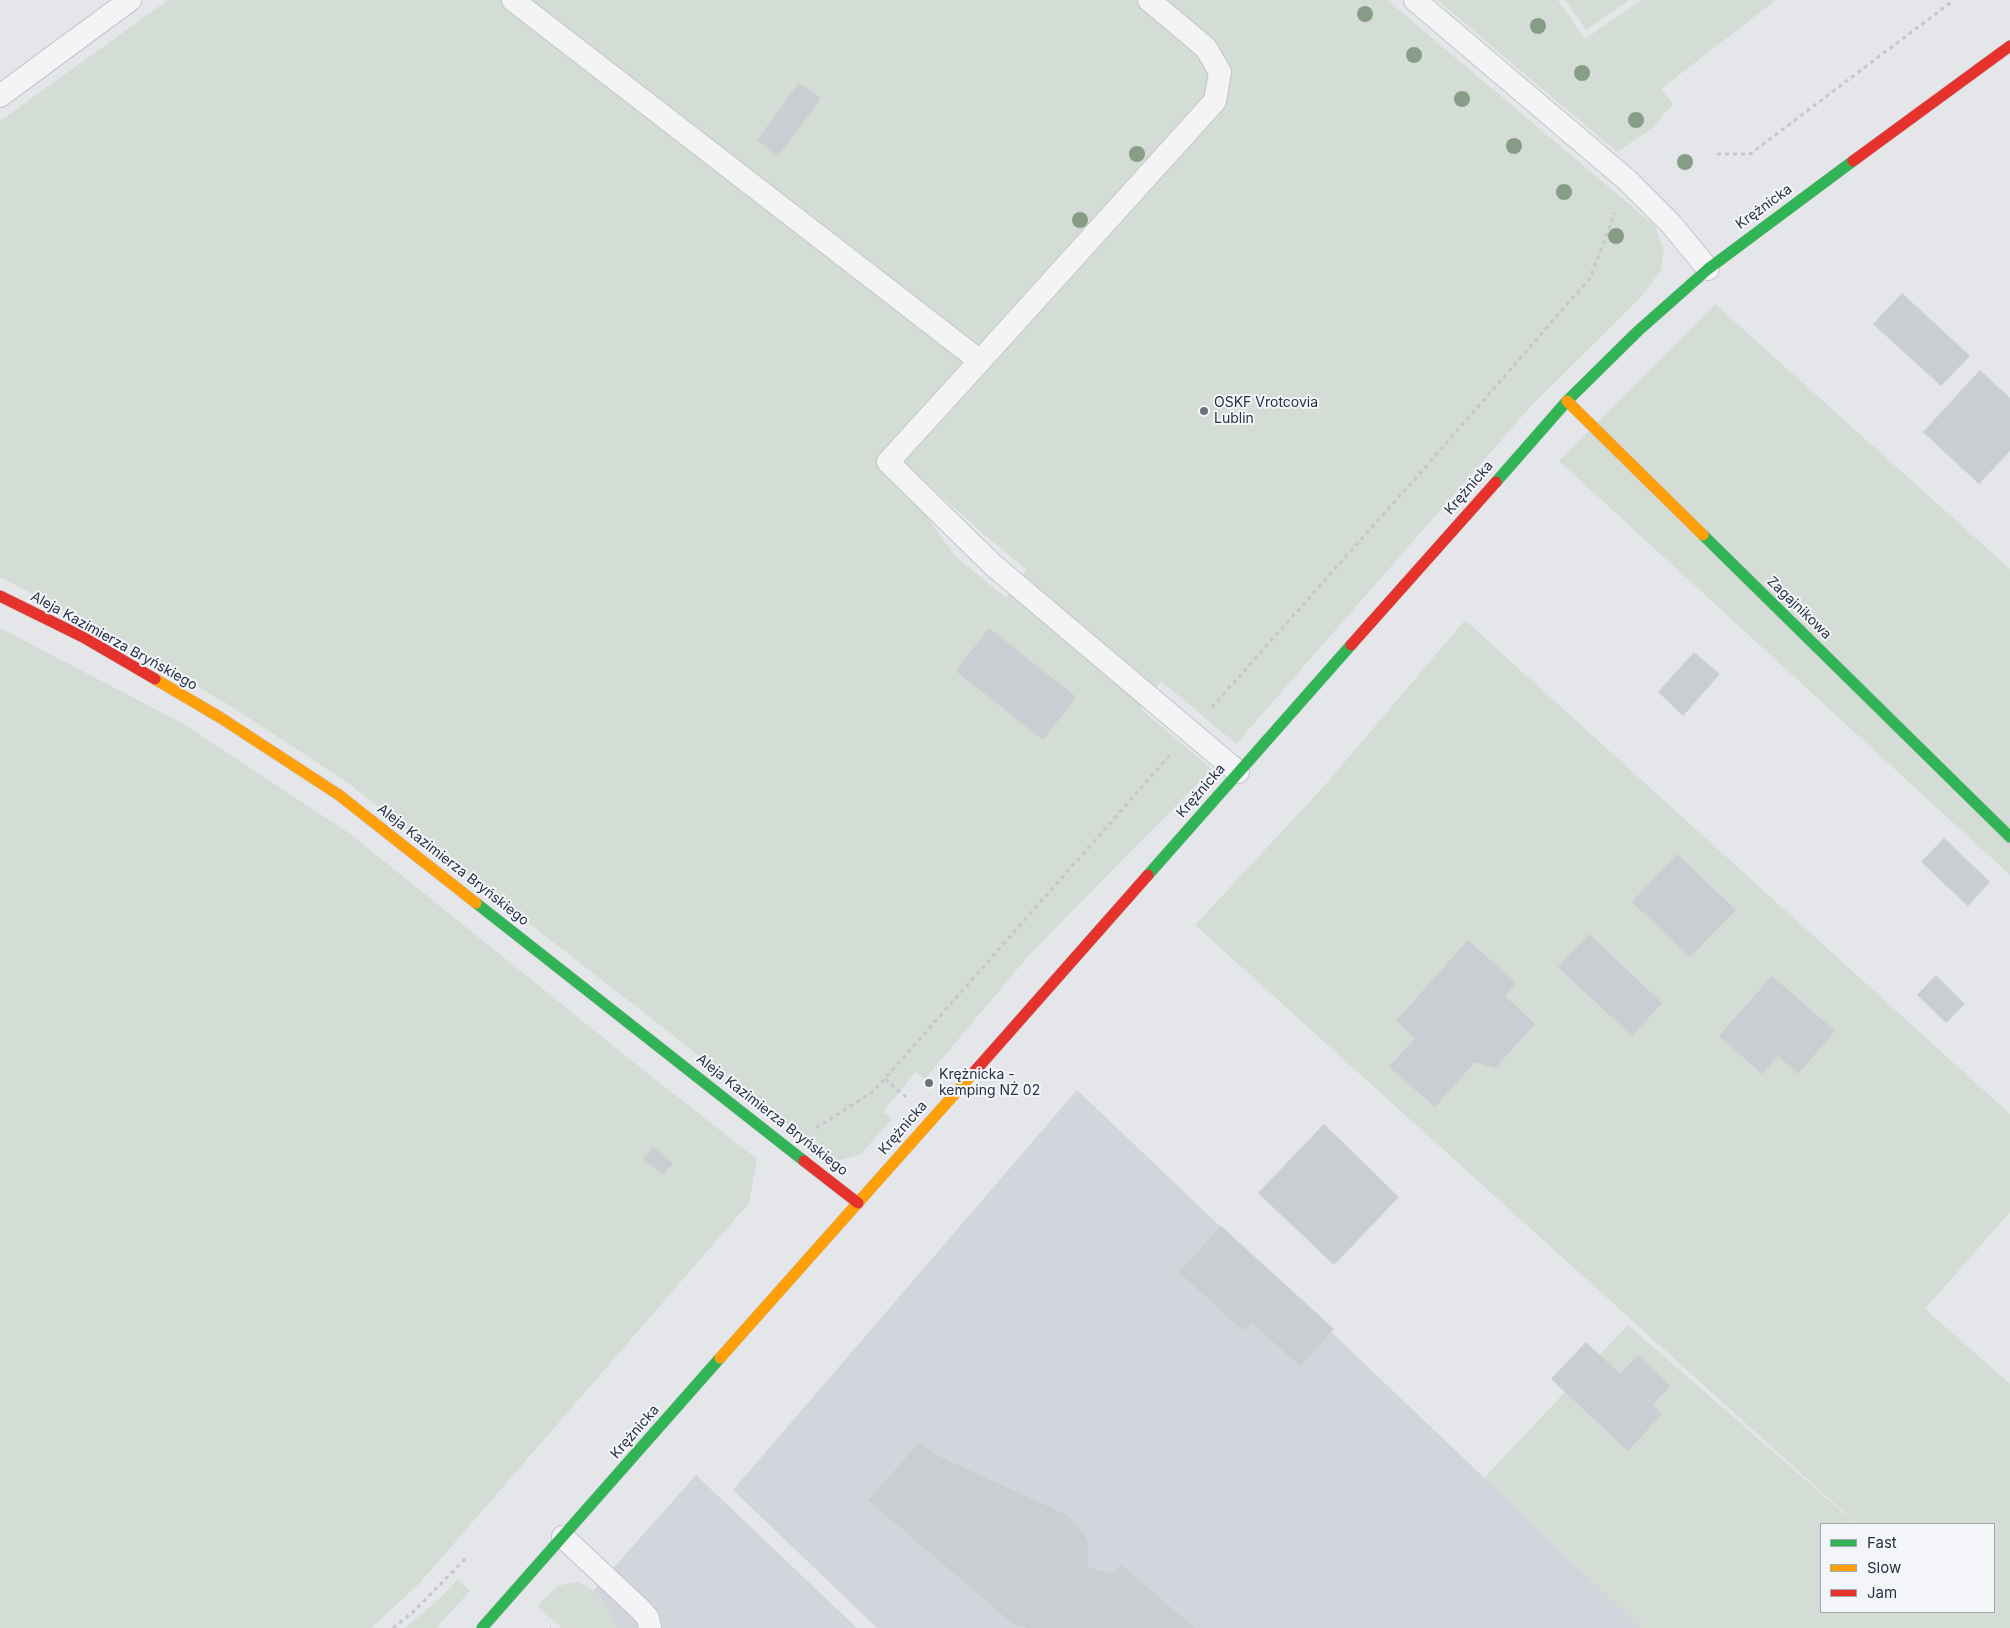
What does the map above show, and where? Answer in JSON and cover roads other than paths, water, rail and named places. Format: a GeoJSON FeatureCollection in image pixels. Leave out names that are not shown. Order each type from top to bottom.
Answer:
{"type":"FeatureCollection","features":[{"type":"Feature","properties":{"kind":"street","name":"Krężnicka"},"geometry":{"type":"LineString","coordinates":[[482,1628],[1567,401],[1617,350],[1708,269],[2010,46]]}},
{"type":"Feature","properties":{"kind":"street","name":"Zagajnikowa"},"geometry":{"type":"LineString","coordinates":[[1567,401],[2010,837]]}},
{"type":"Feature","properties":{"kind":"street","name":"Aleja Kazimierza Bryńskiego"},"geometry":{"type":"LineString","coordinates":[[0,596],[83,637],[221,718],[339,795],[858,1202]]}},
{"type":"Feature","properties":{"kind":"lane"},"geometry":{"type":"LineString","coordinates":[[0,96],[130,0]]}},
{"type":"Feature","properties":{"kind":"lane"},"geometry":{"type":"LineString","coordinates":[[513,0],[980,360]]}},
{"type":"Feature","properties":{"kind":"lane"},"geometry":{"type":"LineString","coordinates":[[1149,0],[1206,48],[1220,72],[1215,101],[888,462],[993,565],[1238,772]]}},
{"type":"Feature","properties":{"kind":"lane"},"geometry":{"type":"LineString","coordinates":[[1415,0],[1627,180],[1671,224],[1708,269]]}},
{"type":"Feature","properties":{"kind":"lane"},"geometry":{"type":"LineString","coordinates":[[562,1537],[640,1609],[648,1618],[650,1628]]}},
{"type":"Feature","properties":{"kind":"place","name":"OSKF Vrotcovia Lublin"},"geometry":{"type":"Point","coordinates":[1204,411]}},
{"type":"Feature","properties":{"kind":"place","name":"Krężnicka - kemping NŻ 02"},"geometry":{"type":"Point","coordinates":[929,1083]}}]}
